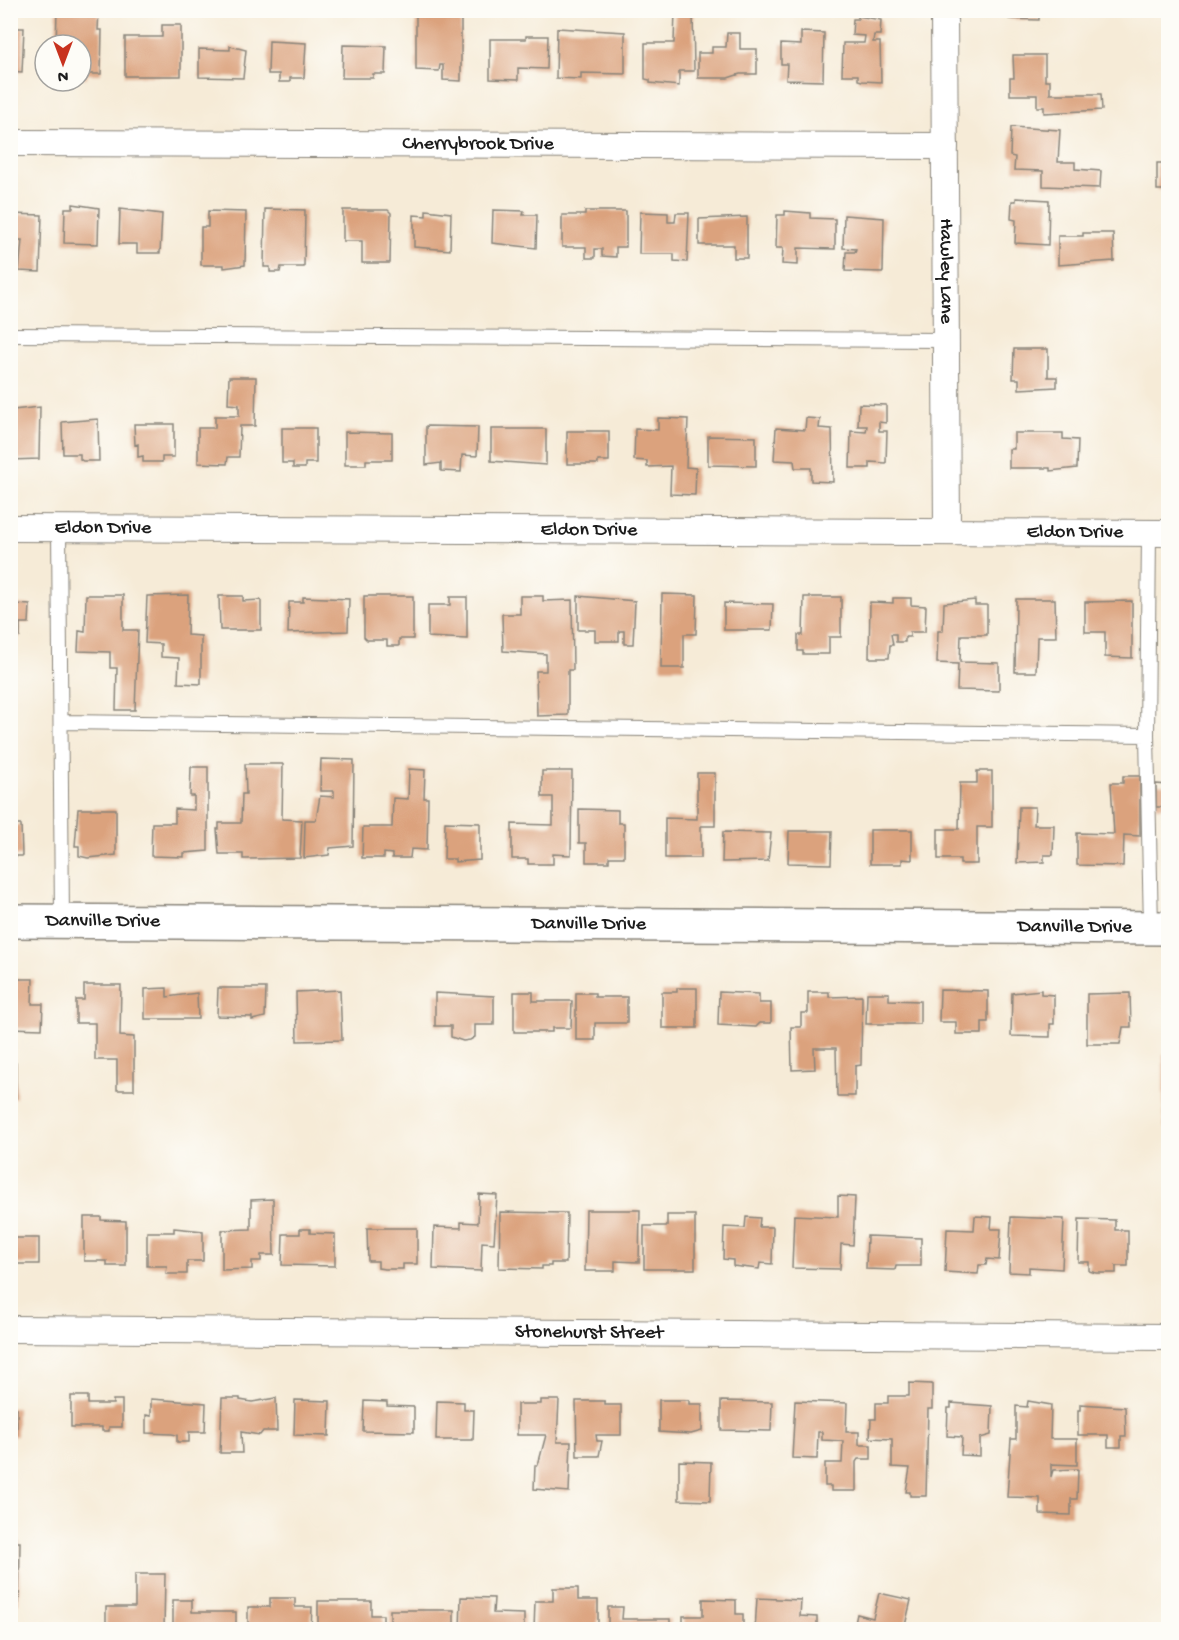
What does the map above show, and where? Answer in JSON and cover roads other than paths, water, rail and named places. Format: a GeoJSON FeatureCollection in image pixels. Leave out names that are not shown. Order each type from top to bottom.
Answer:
{"type":"FeatureCollection","features":[{"type":"Feature","properties":{"kind":"street","name":"Hawley Lane"},"geometry":{"type":"LineString","coordinates":[[944,10],[948,531]]}},
{"type":"Feature","properties":{"kind":"street","name":"Cherrybrook Drive"},"geometry":{"type":"LineString","coordinates":[[10,142],[945,146]]}},
{"type":"Feature","properties":{"kind":"street","name":"Eldon Drive"},"geometry":{"type":"LineString","coordinates":[[10,528],[1159,533]]}},
{"type":"Feature","properties":{"kind":"street","name":"Danville Drive"},"geometry":{"type":"LineString","coordinates":[[10,921],[1160,928]]}},
{"type":"Feature","properties":{"kind":"street","name":"Stonehurst Street"},"geometry":{"type":"LineString","coordinates":[[10,1329],[1168,1337]]}},
{"type":"Feature","properties":{"kind":"lane"},"geometry":{"type":"LineString","coordinates":[[10,335],[946,340]]}},
{"type":"Feature","properties":{"kind":"lane"},"geometry":{"type":"LineString","coordinates":[[58,528],[62,722],[62,921]]}},
{"type":"Feature","properties":{"kind":"lane"},"geometry":{"type":"LineString","coordinates":[[1159,533],[1147,735],[1160,928]]}},
{"type":"Feature","properties":{"kind":"lane"},"geometry":{"type":"LineString","coordinates":[[62,722],[1147,735]]}}]}
